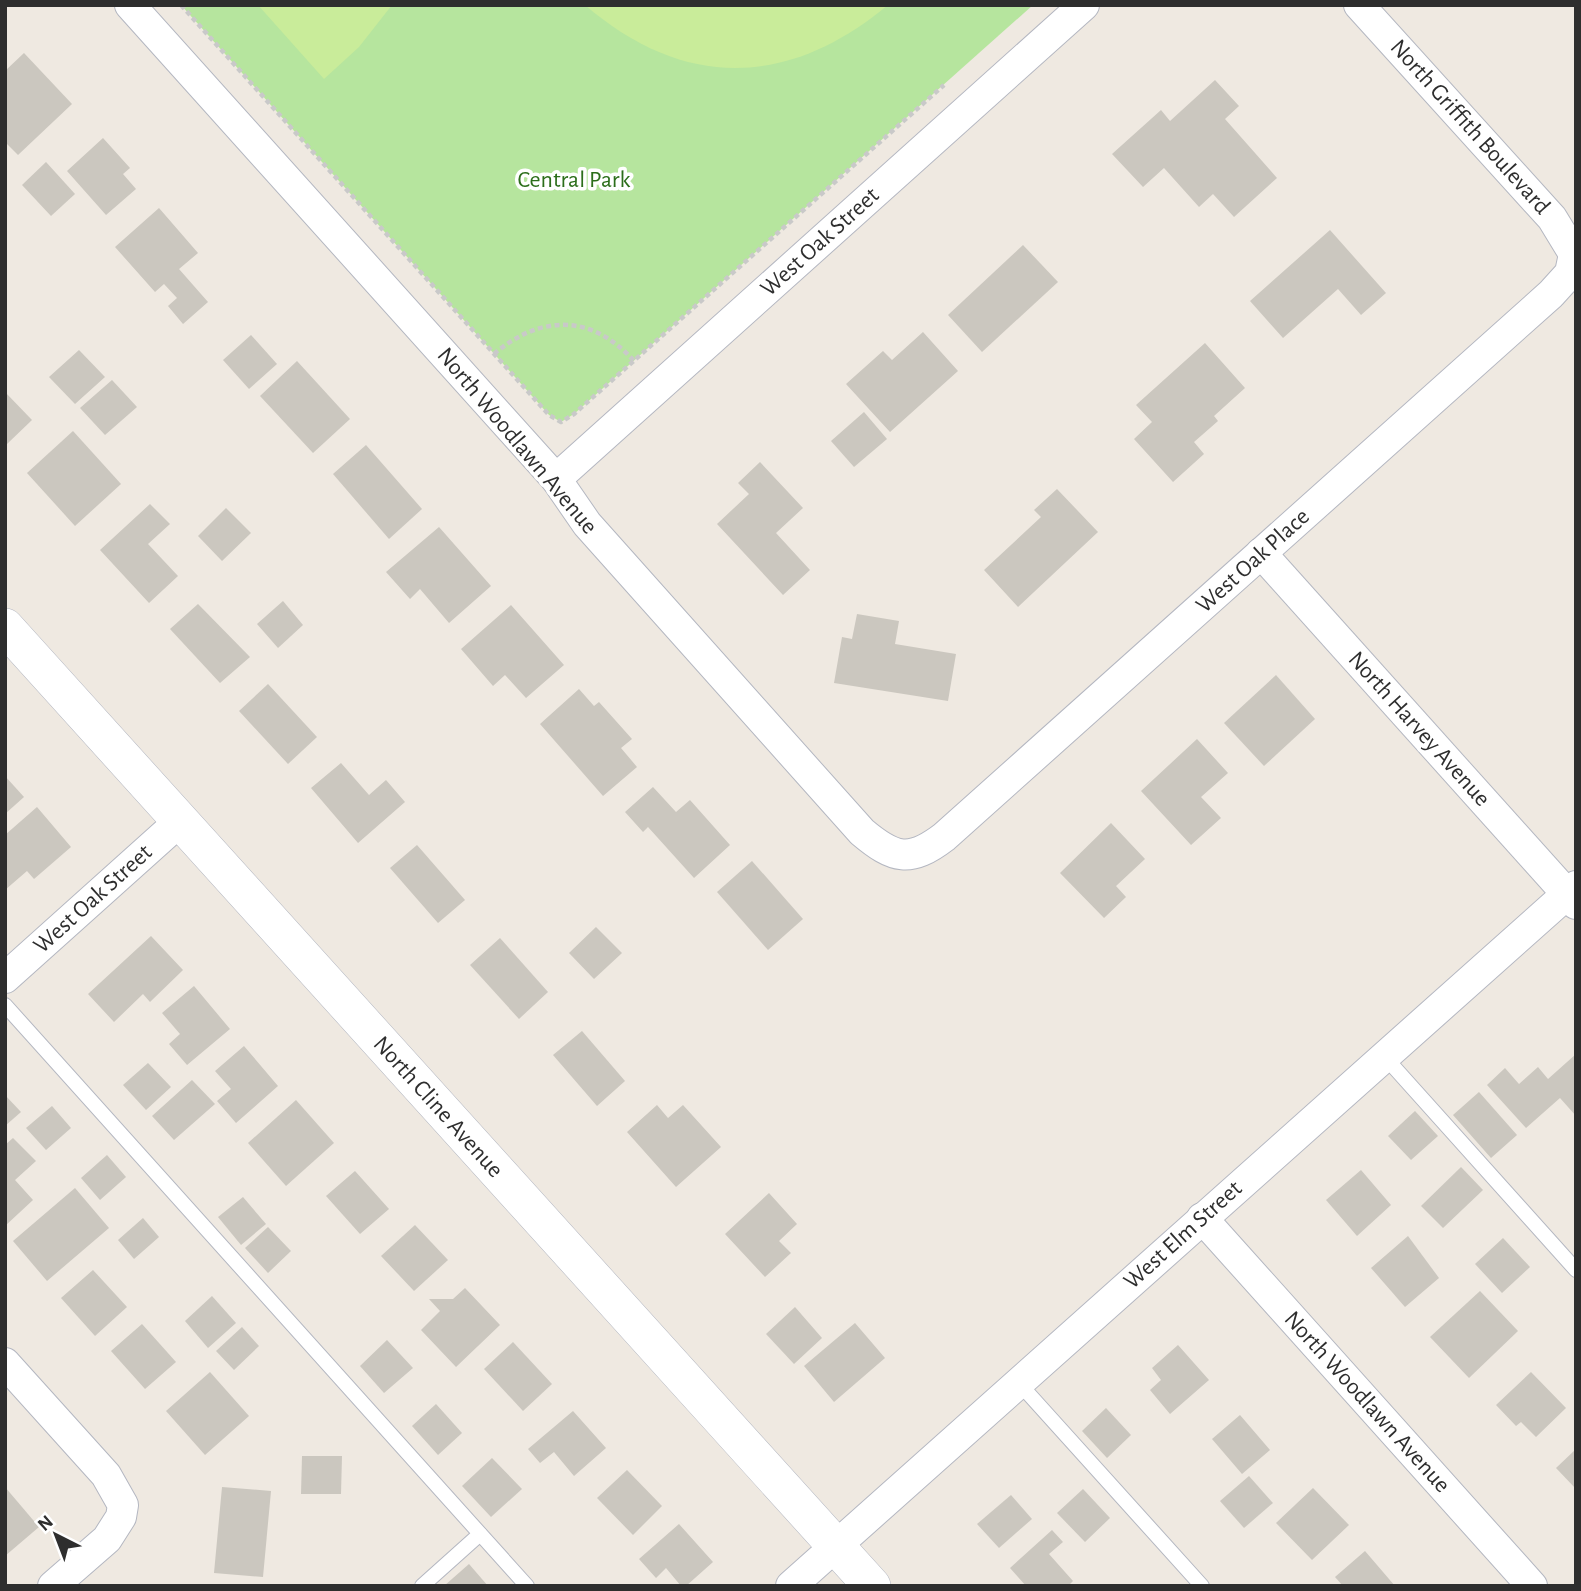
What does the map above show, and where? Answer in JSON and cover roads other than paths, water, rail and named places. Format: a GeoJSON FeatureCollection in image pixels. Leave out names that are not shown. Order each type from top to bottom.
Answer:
{"type":"FeatureCollection","features":[{"type":"Feature","properties":{"kind":"street","name":"North Woodlawn Avenue"},"geometry":{"type":"LineString","coordinates":[[131,5],[556,479],[587,524],[862,832],[881,848],[896,854],[915,855]]}},
{"type":"Feature","properties":{"kind":"street","name":"West Oak Street"},"geometry":{"type":"LineString","coordinates":[[556,479],[1084,5]]}},
{"type":"Feature","properties":{"kind":"street","name":"North Griffith Boulevard"},"geometry":{"type":"LineString","coordinates":[[1359,5],[1552,218],[1574,254]]}},
{"type":"Feature","properties":{"kind":"street","name":"West Oak Place"},"geometry":{"type":"LineString","coordinates":[[915,855],[944,837],[1551,294],[1570,273],[1574,254]]}},
{"type":"Feature","properties":{"kind":"street","name":"North Harvey Avenue"},"geometry":{"type":"LineString","coordinates":[[1261,553],[1573,895]]}},
{"type":"Feature","properties":{"kind":"street","name":"North Cline Avenue"},"geometry":{"type":"LineString","coordinates":[[5,627],[872,1586]]}},
{"type":"Feature","properties":{"kind":"street","name":"West Oak Street"},"geometry":{"type":"LineString","coordinates":[[5,978],[180,821]]}},
{"type":"Feature","properties":{"kind":"street","name":"West Elm Street"},"geometry":{"type":"LineString","coordinates":[[791,1586],[1384,1056],[1573,895]]}},
{"type":"Feature","properties":{"kind":"street","name":"North Woodlawn Avenue"},"geometry":{"type":"LineString","coordinates":[[1202,1218],[1532,1586]]}},
{"type":"Feature","properties":{"kind":"street"},"geometry":{"type":"LineString","coordinates":[[5,1363],[106,1475],[123,1505],[121,1517],[107,1539],[53,1586]]}},
{"type":"Feature","properties":{"kind":"lane"},"geometry":{"type":"LineString","coordinates":[[5,1005],[527,1586]]}},
{"type":"Feature","properties":{"kind":"lane"},"geometry":{"type":"LineString","coordinates":[[1384,1056],[1576,1270]]}},
{"type":"Feature","properties":{"kind":"lane"},"geometry":{"type":"LineString","coordinates":[[1018,1382],[1202,1586]]}},
{"type":"Feature","properties":{"kind":"lane"},"geometry":{"type":"LineString","coordinates":[[422,1586],[480,1534]]}},
{"type":"Feature","properties":{"kind":"park label","name":"Central Park"},"geometry":{"type":"Point","coordinates":[574,180]}}]}
